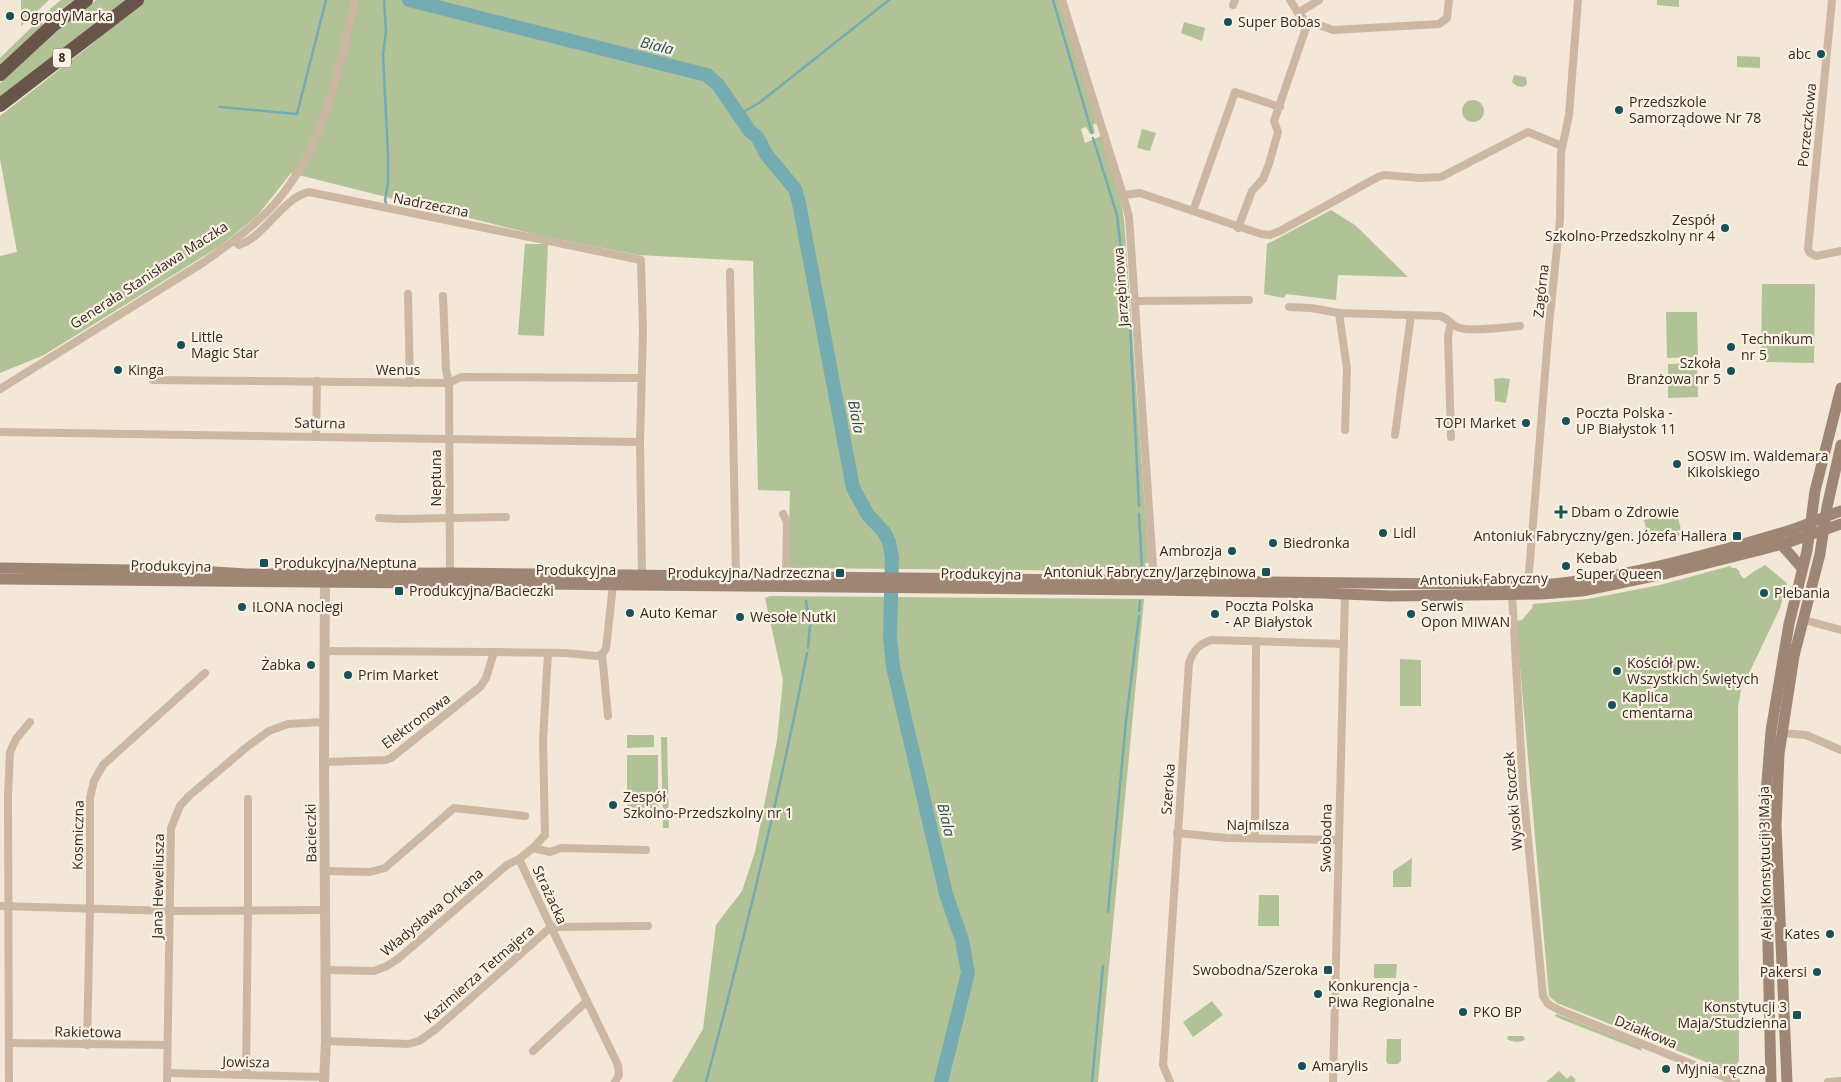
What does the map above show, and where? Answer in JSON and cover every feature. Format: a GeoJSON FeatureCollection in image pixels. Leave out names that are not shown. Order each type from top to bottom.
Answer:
{"type":"FeatureCollection","features":[{"type":"Feature","properties":{"kind":"highway","name":"8"},"geometry":{"type":"LineString","coordinates":[[0,74],[52,26],[86,0]]}},
{"type":"Feature","properties":{"kind":"highway","name":"8"},"geometry":{"type":"LineString","coordinates":[[0,105],[137,0]]}},
{"type":"Feature","properties":{"kind":"main road","name":"Aleja Konstytucji 3 Maja"},"geometry":{"type":"LineString","coordinates":[[1771,1082],[1765,807],[1771,731],[1789,624],[1810,536],[1810,523],[1820,467],[1841,388]]}},
{"type":"Feature","properties":{"kind":"main road","name":"Aleja Konstytucji 3 Maja"},"geometry":{"type":"LineString","coordinates":[[1787,1082],[1776,824],[1782,733],[1794,656],[1820,554],[1834,471],[1841,445]]}},
{"type":"Feature","properties":{"kind":"main road"},"geometry":{"type":"LineString","coordinates":[[1820,467],[1834,471]]}},
{"type":"Feature","properties":{"kind":"main road"},"geometry":{"type":"LineString","coordinates":[[1831,487],[1841,496]]}},
{"type":"Feature","properties":{"kind":"main road"},"geometry":{"type":"LineString","coordinates":[[1826,517],[1841,512]]}},
{"type":"Feature","properties":{"kind":"main road","name":"Antoniuk Fabryczny"},"geometry":{"type":"LineString","coordinates":[[1153,586],[1345,595],[1541,594],[1582,591],[1668,573],[1758,545],[1826,517]]}},
{"type":"Feature","properties":{"kind":"main road"},"geometry":{"type":"LineString","coordinates":[[1824,529],[1841,524]]}},
{"type":"Feature","properties":{"kind":"main road","name":"Antoniuk Fabryczny"},"geometry":{"type":"LineString","coordinates":[[1153,586],[1344,582],[1528,585],[1579,581],[1627,573],[1758,545],[1781,544],[1810,536],[1824,529]]}},
{"type":"Feature","properties":{"kind":"main road"},"geometry":{"type":"LineString","coordinates":[[1781,544],[1802,568]]}},
{"type":"Feature","properties":{"kind":"main road","name":"Produkcyjna"},"geometry":{"type":"LineString","coordinates":[[0,568],[198,571],[395,582],[450,578],[736,576],[883,583]]}},
{"type":"Feature","properties":{"kind":"main road","name":"Produkcyjna"},"geometry":{"type":"LineString","coordinates":[[0,579],[325,578]]}},
{"type":"Feature","properties":{"kind":"main road","name":"Produkcyjna"},"geometry":{"type":"LineString","coordinates":[[450,578],[612,585],[907,583],[1153,586]]}},
{"type":"Feature","properties":{"kind":"main road"},"geometry":{"type":"LineString","coordinates":[[1344,582],[1345,595]]}},
{"type":"Feature","properties":{"kind":"main road"},"geometry":{"type":"LineString","coordinates":[[1770,1034],[1785,1034]]}},
{"type":"Feature","properties":{"kind":"street","name":"Generała Stanisława Maczka"},"geometry":{"type":"LineString","coordinates":[[0,389],[204,262],[234,241],[268,211],[306,157],[318,134],[334,84],[355,0]]}},
{"type":"Feature","properties":{"kind":"street","name":"Jarzębinowa"},"geometry":{"type":"LineString","coordinates":[[1062,0],[1124,195],[1128,217],[1136,301],[1153,586]]}},
{"type":"Feature","properties":{"kind":"street"},"geometry":{"type":"LineString","coordinates":[[1290,0],[1298,13],[1308,22],[1333,30],[1439,24],[1447,18],[1449,0]]}},
{"type":"Feature","properties":{"kind":"street"},"geometry":{"type":"LineString","coordinates":[[1298,13],[1319,0]]}},
{"type":"Feature","properties":{"kind":"street","name":"Zagórna"},"geometry":{"type":"LineString","coordinates":[[1528,585],[1560,219],[1562,146],[1567,132],[1569,114],[1578,0]]}},
{"type":"Feature","properties":{"kind":"street","name":"Porzeczkowa"},"geometry":{"type":"LineString","coordinates":[[1832,0],[1808,246],[1810,253],[1816,256],[1841,251]]}},
{"type":"Feature","properties":{"kind":"street"},"geometry":{"type":"LineString","coordinates":[[1238,228],[1252,191],[1263,178],[1269,164],[1278,132],[1274,121],[1308,22]]}},
{"type":"Feature","properties":{"kind":"street"},"geometry":{"type":"LineString","coordinates":[[1193,211],[1235,92],[1280,107]]}},
{"type":"Feature","properties":{"kind":"street"},"geometry":{"type":"LineString","coordinates":[[1124,195],[1140,193],[1238,228],[1264,235],[1275,234],[1384,175],[1420,178],[1441,177],[1526,133],[1531,133],[1562,146]]}},
{"type":"Feature","properties":{"kind":"street","name":"Nadrzeczna"},"geometry":{"type":"LineString","coordinates":[[234,241],[239,245],[245,243],[265,228],[292,201],[302,194],[309,192],[641,260],[643,331],[641,378]]}},
{"type":"Feature","properties":{"kind":"street"},"geometry":{"type":"LineString","coordinates":[[730,272],[736,576]]}},
{"type":"Feature","properties":{"kind":"street"},"geometry":{"type":"LineString","coordinates":[[408,294],[410,382]]}},
{"type":"Feature","properties":{"kind":"street","name":"Neptuna"},"geometry":{"type":"LineString","coordinates":[[443,296],[446,370],[449,383],[448,519],[450,578]]}},
{"type":"Feature","properties":{"kind":"street"},"geometry":{"type":"LineString","coordinates":[[1136,301],[1249,300]]}},
{"type":"Feature","properties":{"kind":"street"},"geometry":{"type":"LineString","coordinates":[[1289,306],[1339,313],[1440,316],[1457,327],[1466,329],[1520,326]]}},
{"type":"Feature","properties":{"kind":"street"},"geometry":{"type":"LineString","coordinates":[[1339,313],[1347,369],[1345,430]]}},
{"type":"Feature","properties":{"kind":"street"},"geometry":{"type":"LineString","coordinates":[[1395,436],[1411,315]]}},
{"type":"Feature","properties":{"kind":"street"},"geometry":{"type":"LineString","coordinates":[[1451,323],[1448,336],[1451,437]]}},
{"type":"Feature","properties":{"kind":"street","name":"Wenus"},"geometry":{"type":"LineString","coordinates":[[153,380],[449,383],[461,377],[641,378]]}},
{"type":"Feature","properties":{"kind":"street"},"geometry":{"type":"LineString","coordinates":[[641,378],[642,576]]}},
{"type":"Feature","properties":{"kind":"street"},"geometry":{"type":"LineString","coordinates":[[316,436],[317,381]]}},
{"type":"Feature","properties":{"kind":"street","name":"Saturna"},"geometry":{"type":"LineString","coordinates":[[0,432],[640,442]]}},
{"type":"Feature","properties":{"kind":"street"},"geometry":{"type":"LineString","coordinates":[[783,514],[787,522],[786,577]]}},
{"type":"Feature","properties":{"kind":"street"},"geometry":{"type":"LineString","coordinates":[[379,518],[448,519],[506,517]]}},
{"type":"Feature","properties":{"kind":"street","name":"Bacieczki"},"geometry":{"type":"LineString","coordinates":[[324,1079],[326,1041],[325,578]]}},
{"type":"Feature","properties":{"kind":"street"},"geometry":{"type":"LineString","coordinates":[[326,650],[494,652],[593,656],[602,654],[606,649],[612,585]]}},
{"type":"Feature","properties":{"kind":"street","name":"Wysoki Stoczek"},"geometry":{"type":"LineString","coordinates":[[1512,594],[1523,787],[1541,988],[1548,1004]]}},
{"type":"Feature","properties":{"kind":"street","name":"Swobodna"},"geometry":{"type":"LineString","coordinates":[[1333,1082],[1345,595]]}},
{"type":"Feature","properties":{"kind":"street"},"geometry":{"type":"LineString","coordinates":[[1804,620],[1841,630]]}},
{"type":"Feature","properties":{"kind":"street","name":"Szeroka"},"geometry":{"type":"LineString","coordinates":[[1170,1082],[1163,1065],[1189,663],[1193,651],[1211,640],[1344,644]]}},
{"type":"Feature","properties":{"kind":"street"},"geometry":{"type":"LineString","coordinates":[[1255,838],[1256,641]]}},
{"type":"Feature","properties":{"kind":"street","name":"Elektronowa"},"geometry":{"type":"LineString","coordinates":[[324,762],[386,760],[391,758],[480,687],[486,678],[494,652]]}},
{"type":"Feature","properties":{"kind":"street","name":"Strażacka"},"geometry":{"type":"LineString","coordinates":[[548,654],[543,739],[545,836],[534,848],[519,859],[550,927],[618,1065],[619,1075],[615,1082]]}},
{"type":"Feature","properties":{"kind":"street"},"geometry":{"type":"LineString","coordinates":[[602,654],[608,716]]}},
{"type":"Feature","properties":{"kind":"street","name":"Kosmiczna"},"geometry":{"type":"LineString","coordinates":[[87,1045],[90,798],[94,782],[103,765],[205,673]]}},
{"type":"Feature","properties":{"kind":"street"},"geometry":{"type":"LineString","coordinates":[[9,1082],[8,796],[10,752],[16,739],[30,722]]}},
{"type":"Feature","properties":{"kind":"street","name":"Jana Heweliusza"},"geometry":{"type":"LineString","coordinates":[[167,1082],[171,911],[170,828],[180,806],[248,746],[269,731],[288,724],[324,722]]}},
{"type":"Feature","properties":{"kind":"street"},"geometry":{"type":"LineString","coordinates":[[1782,733],[1806,736],[1841,750]]}},
{"type":"Feature","properties":{"kind":"street"},"geometry":{"type":"LineString","coordinates":[[246,1074],[248,799]]}},
{"type":"Feature","properties":{"kind":"street"},"geometry":{"type":"LineString","coordinates":[[326,871],[370,872],[385,868],[454,808],[525,816]]}},
{"type":"Feature","properties":{"kind":"street","name":"Najmilsza"},"geometry":{"type":"LineString","coordinates":[[1177,834],[1227,838],[1338,840]]}},
{"type":"Feature","properties":{"kind":"street"},"geometry":{"type":"LineString","coordinates":[[534,848],[550,852],[561,848],[646,850]]}},
{"type":"Feature","properties":{"kind":"street","name":"Władysława Orkana"},"geometry":{"type":"LineString","coordinates":[[326,970],[374,971],[387,966],[400,958],[507,865],[519,859]]}},
{"type":"Feature","properties":{"kind":"street"},"geometry":{"type":"LineString","coordinates":[[0,906],[171,911],[248,908],[325,910]]}},
{"type":"Feature","properties":{"kind":"street","name":"Kazimierza Tetmajera"},"geometry":{"type":"LineString","coordinates":[[326,1041],[408,1044],[419,1040],[436,1029],[550,927],[648,926]]}},
{"type":"Feature","properties":{"kind":"street"},"geometry":{"type":"LineString","coordinates":[[534,1051],[587,1001]]}},
{"type":"Feature","properties":{"kind":"street","name":"Działkowa"},"geometry":{"type":"LineString","coordinates":[[1548,1004],[1558,1010],[1736,1082]]}},
{"type":"Feature","properties":{"kind":"street","name":"Rakietowa"},"geometry":{"type":"LineString","coordinates":[[9,1043],[167,1045]]}},
{"type":"Feature","properties":{"kind":"street","name":"Jowisza"},"geometry":{"type":"LineString","coordinates":[[168,1073],[246,1074],[324,1079]]}},
{"type":"Feature","properties":{"kind":"street"},"geometry":{"type":"LineString","coordinates":[[1828,1082],[1841,1081]]}},
{"type":"Feature","properties":{"kind":"green space"},"geometry":{"type":"Polygon","coordinates":[[[21,0],[49,0],[21,26],[21,0]]]}},
{"type":"Feature","properties":{"kind":"green space"},"geometry":{"type":"Polygon","coordinates":[[[61,0],[74,0],[51,17],[50,9],[61,0]]]}},
{"type":"Feature","properties":{"kind":"green space"},"geometry":{"type":"Polygon","coordinates":[[[96,0],[129,0],[0,98],[0,83],[66,23],[96,0]]]}},
{"type":"Feature","properties":{"kind":"green space"},"geometry":{"type":"Polygon","coordinates":[[[144,0],[1059,0],[1097,123],[1093,125],[1095,133],[1090,134],[1086,127],[1081,129],[1085,143],[1101,136],[1120,197],[1124,219],[1149,563],[1145,563],[1146,571],[788,568],[790,491],[758,490],[753,261],[638,255],[537,235],[291,173],[258,215],[220,246],[44,355],[0,373],[0,256],[17,252],[0,159],[0,116],[87,48],[144,0]]]}},
{"type":"Feature","properties":{"kind":"green space"},"geometry":{"type":"Polygon","coordinates":[[[1657,0],[1679,0],[1679,7],[1657,5],[1657,0]]]}},
{"type":"Feature","properties":{"kind":"green space"},"geometry":{"type":"Polygon","coordinates":[[[38,21],[43,24],[42,26],[0,64],[0,58],[38,21]]]}},
{"type":"Feature","properties":{"kind":"green space"},"geometry":{"type":"Polygon","coordinates":[[[1184,22],[1205,28],[1202,41],[1181,33],[1184,22]]]}},
{"type":"Feature","properties":{"kind":"green space"},"geometry":{"type":"Polygon","coordinates":[[[1737,56],[1760,57],[1760,68],[1737,67],[1737,56]]]}},
{"type":"Feature","properties":{"kind":"green space"},"geometry":{"type":"Polygon","coordinates":[[[1514,75],[1526,77],[1527,84],[1523,87],[1517,86],[1512,82],[1514,75]]]}},
{"type":"Feature","properties":{"kind":"green space"},"geometry":{"type":"Polygon","coordinates":[[[1473,100],[1481,103],[1484,111],[1481,119],[1473,122],[1465,119],[1462,111],[1465,103],[1473,100]]]}},
{"type":"Feature","properties":{"kind":"green space"},"geometry":{"type":"Polygon","coordinates":[[[1142,129],[1156,133],[1150,151],[1137,148],[1142,129]]]}},
{"type":"Feature","properties":{"kind":"green space"},"geometry":{"type":"Polygon","coordinates":[[[1331,210],[1355,225],[1408,277],[1338,275],[1336,300],[1286,294],[1284,298],[1264,294],[1267,244],[1331,210]]]}},
{"type":"Feature","properties":{"kind":"green space"},"geometry":{"type":"Polygon","coordinates":[[[525,244],[548,244],[544,336],[518,335],[525,244]]]}},
{"type":"Feature","properties":{"kind":"green space"},"geometry":{"type":"Polygon","coordinates":[[[1762,284],[1815,284],[1814,363],[1761,362],[1762,284]]]}},
{"type":"Feature","properties":{"kind":"green space"},"geometry":{"type":"Polygon","coordinates":[[[1666,312],[1697,312],[1698,357],[1667,358],[1666,312]]]}},
{"type":"Feature","properties":{"kind":"green space"},"geometry":{"type":"Polygon","coordinates":[[[1697,363],[1698,397],[1668,398],[1668,364],[1697,363]]]}},
{"type":"Feature","properties":{"kind":"green space"},"geometry":{"type":"Polygon","coordinates":[[[1494,379],[1510,379],[1506,403],[1495,401],[1494,379]]]}},
{"type":"Feature","properties":{"kind":"green space"},"geometry":{"type":"Polygon","coordinates":[[[1677,513],[1681,530],[1648,537],[1644,520],[1677,513]]]}},
{"type":"Feature","properties":{"kind":"green space"},"geometry":{"type":"Polygon","coordinates":[[[1681,532],[1682,535],[1649,543],[1648,539],[1681,532]]]}},
{"type":"Feature","properties":{"kind":"green space"},"geometry":{"type":"Polygon","coordinates":[[[1765,565],[1787,583],[1780,608],[1741,690],[1738,707],[1739,1061],[1731,1072],[1557,1003],[1549,996],[1516,621],[1522,620],[1533,604],[1588,599],[1660,585],[1730,566],[1736,568],[1744,579],[1765,565]]]}},
{"type":"Feature","properties":{"kind":"green space"},"geometry":{"type":"Polygon","coordinates":[[[770,596],[1144,599],[1098,1082],[672,1082],[703,1029],[716,925],[742,891],[755,852],[777,740],[783,680],[765,598],[770,596]]]}},
{"type":"Feature","properties":{"kind":"green space"},"geometry":{"type":"Polygon","coordinates":[[[1400,659],[1421,660],[1421,706],[1400,706],[1400,659]]]}},
{"type":"Feature","properties":{"kind":"green space"},"geometry":{"type":"Polygon","coordinates":[[[627,735],[654,735],[654,747],[627,748],[627,735]]]}},
{"type":"Feature","properties":{"kind":"green space"},"geometry":{"type":"Polygon","coordinates":[[[661,737],[667,737],[669,828],[663,828],[661,737]]]}},
{"type":"Feature","properties":{"kind":"green space"},"geometry":{"type":"Polygon","coordinates":[[[627,755],[658,755],[658,809],[627,810],[627,755]]]}},
{"type":"Feature","properties":{"kind":"green space"},"geometry":{"type":"Polygon","coordinates":[[[1412,858],[1411,887],[1393,887],[1393,871],[1412,858]]]}},
{"type":"Feature","properties":{"kind":"green space"},"geometry":{"type":"Polygon","coordinates":[[[1259,895],[1279,895],[1279,926],[1258,926],[1259,895]]]}},
{"type":"Feature","properties":{"kind":"green space"},"geometry":{"type":"Polygon","coordinates":[[[1374,964],[1397,964],[1396,978],[1374,978],[1374,964]]]}},
{"type":"Feature","properties":{"kind":"green space"},"geometry":{"type":"Polygon","coordinates":[[[1212,1001],[1223,1015],[1193,1037],[1183,1022],[1212,1001]]]}},
{"type":"Feature","properties":{"kind":"green space"},"geometry":{"type":"Polygon","coordinates":[[[1557,1014],[1641,1047],[1642,1051],[1556,1017],[1555,1015],[1557,1014]]]}},
{"type":"Feature","properties":{"kind":"green space"},"geometry":{"type":"Polygon","coordinates":[[[1508,1036],[1523,1036],[1525,1039],[1514,1041],[1507,1039],[1508,1036]]]}},
{"type":"Feature","properties":{"kind":"green space"},"geometry":{"type":"Polygon","coordinates":[[[1387,1039],[1401,1039],[1401,1061],[1398,1064],[1388,1064],[1386,1061],[1387,1039]]]}},
{"type":"Feature","properties":{"kind":"green space"},"geometry":{"type":"Polygon","coordinates":[[[1559,1071],[1567,1079],[1571,1075],[1576,1080],[1574,1082],[1546,1082],[1559,1071]]]}},
{"type":"Feature","properties":{"kind":"waterway"},"geometry":{"type":"LineString","coordinates":[[220,107],[297,114],[326,0]]}},
{"type":"Feature","properties":{"kind":"waterway"},"geometry":{"type":"LineString","coordinates":[[384,0],[386,31],[383,55],[388,155],[386,203]]}},
{"type":"Feature","properties":{"kind":"waterway","name":"Biala"},"geometry":{"type":"LineString","coordinates":[[409,0],[707,75],[719,86],[749,130],[758,138],[766,154],[795,189],[853,488],[868,515],[884,532],[889,542],[892,557],[890,637],[893,667],[946,894],[962,940],[968,973],[941,1082]]}},
{"type":"Feature","properties":{"kind":"waterway"},"geometry":{"type":"LineString","coordinates":[[738,115],[759,103],[889,0]]}},
{"type":"Feature","properties":{"kind":"waterway"},"geometry":{"type":"LineString","coordinates":[[1053,0],[1092,133]]}},
{"type":"Feature","properties":{"kind":"waterway"},"geometry":{"type":"LineString","coordinates":[[1093,138],[1117,215],[1130,326],[1139,506]]}},
{"type":"Feature","properties":{"kind":"waterway"},"geometry":{"type":"LineString","coordinates":[[1139,514],[1142,570]]}},
{"type":"Feature","properties":{"kind":"waterway"},"geometry":{"type":"LineString","coordinates":[[806,601],[810,625],[808,648]]}},
{"type":"Feature","properties":{"kind":"waterway"},"geometry":{"type":"LineString","coordinates":[[1139,611],[1140,601]]}},
{"type":"Feature","properties":{"kind":"waterway"},"geometry":{"type":"LineString","coordinates":[[1108,912],[1126,721],[1139,616]]}},
{"type":"Feature","properties":{"kind":"waterway"},"geometry":{"type":"LineString","coordinates":[[706,1082],[760,869],[807,653]]}},
{"type":"Feature","properties":{"kind":"waterway"},"geometry":{"type":"LineString","coordinates":[[1092,1082],[1103,966]]}},
{"type":"Feature","properties":{"kind":"place","name":"Ogrody Marka"},"geometry":{"type":"Point","coordinates":[10,16]}},
{"type":"Feature","properties":{"kind":"place","name":"Super Bobas"},"geometry":{"type":"Point","coordinates":[1228,22]}},
{"type":"Feature","properties":{"kind":"place","name":"abc"},"geometry":{"type":"Point","coordinates":[1821,54]}},
{"type":"Feature","properties":{"kind":"place","name":"Przedszkole Samorządowe Nr 78"},"geometry":{"type":"Point","coordinates":[1619,110]}},
{"type":"Feature","properties":{"kind":"place","name":"Zespół Szkolno-Przedszkolny nr 4"},"geometry":{"type":"Point","coordinates":[1725,228]}},
{"type":"Feature","properties":{"kind":"place","name":"Little Magic Star"},"geometry":{"type":"Point","coordinates":[181,345]}},
{"type":"Feature","properties":{"kind":"place","name":"Technikum nr 5"},"geometry":{"type":"Point","coordinates":[1731,347]}},
{"type":"Feature","properties":{"kind":"place","name":"Kinga"},"geometry":{"type":"Point","coordinates":[118,370]}},
{"type":"Feature","properties":{"kind":"place","name":"Szkoła Branżowa nr 5"},"geometry":{"type":"Point","coordinates":[1731,371]}},
{"type":"Feature","properties":{"kind":"place","name":"Poczta Polska - UP Białystok 11"},"geometry":{"type":"Point","coordinates":[1566,421]}},
{"type":"Feature","properties":{"kind":"place","name":"TOPI Market"},"geometry":{"type":"Point","coordinates":[1526,423]}},
{"type":"Feature","properties":{"kind":"place","name":"SOSW im. Waldemara Kikolskiego"},"geometry":{"type":"Point","coordinates":[1677,464]}},
{"type":"Feature","properties":{"kind":"place","name":"Dbam o Zdrowie"},"geometry":{"type":"Point","coordinates":[1561,512]}},
{"type":"Feature","properties":{"kind":"place","name":"Lidl"},"geometry":{"type":"Point","coordinates":[1383,533]}},
{"type":"Feature","properties":{"kind":"place","name":"Antoniuk Fabryczny/gen. Józefa Hallera"},"geometry":{"type":"Point","coordinates":[1737,536]}},
{"type":"Feature","properties":{"kind":"place","name":"Biedronka"},"geometry":{"type":"Point","coordinates":[1273,543]}},
{"type":"Feature","properties":{"kind":"place","name":"Ambrozja"},"geometry":{"type":"Point","coordinates":[1232,551]}},
{"type":"Feature","properties":{"kind":"place","name":"Produkcyjna/Neptuna"},"geometry":{"type":"Point","coordinates":[264,563]}},
{"type":"Feature","properties":{"kind":"place","name":"Kebab Super Queen"},"geometry":{"type":"Point","coordinates":[1566,566]}},
{"type":"Feature","properties":{"kind":"place","name":"Antoniuk Fabryczny/Jarzębinowa"},"geometry":{"type":"Point","coordinates":[1266,572]}},
{"type":"Feature","properties":{"kind":"place","name":"Produkcyjna/Nadrzeczna"},"geometry":{"type":"Point","coordinates":[840,573]}},
{"type":"Feature","properties":{"kind":"place","name":"Produkcyjna/Bacieczki"},"geometry":{"type":"Point","coordinates":[399,591]}},
{"type":"Feature","properties":{"kind":"place","name":"Plebania"},"geometry":{"type":"Point","coordinates":[1764,593]}},
{"type":"Feature","properties":{"kind":"place","name":"ILONA noclegi"},"geometry":{"type":"Point","coordinates":[242,607]}},
{"type":"Feature","properties":{"kind":"place","name":"Auto Kemar"},"geometry":{"type":"Point","coordinates":[630,613]}},
{"type":"Feature","properties":{"kind":"place","name":"Poczta Polska - AP Białystok"},"geometry":{"type":"Point","coordinates":[1215,614]}},
{"type":"Feature","properties":{"kind":"place","name":"Serwis Opon MIWAN"},"geometry":{"type":"Point","coordinates":[1411,614]}},
{"type":"Feature","properties":{"kind":"place","name":"Wesołe Nutki"},"geometry":{"type":"Point","coordinates":[740,617]}},
{"type":"Feature","properties":{"kind":"place","name":"Żabka"},"geometry":{"type":"Point","coordinates":[311,665]}},
{"type":"Feature","properties":{"kind":"place","name":"Kościół pw. Wszystkich Świętych"},"geometry":{"type":"Point","coordinates":[1617,671]}},
{"type":"Feature","properties":{"kind":"place","name":"Prim Market"},"geometry":{"type":"Point","coordinates":[348,675]}},
{"type":"Feature","properties":{"kind":"place","name":"Kaplica cmentarna"},"geometry":{"type":"Point","coordinates":[1612,705]}},
{"type":"Feature","properties":{"kind":"place","name":"Zespół Szkolno-Przedszkolny nr 1"},"geometry":{"type":"Point","coordinates":[613,805]}},
{"type":"Feature","properties":{"kind":"place","name":"Kates"},"geometry":{"type":"Point","coordinates":[1830,934]}},
{"type":"Feature","properties":{"kind":"place","name":"Swobodna/Szeroka"},"geometry":{"type":"Point","coordinates":[1328,970]}},
{"type":"Feature","properties":{"kind":"place","name":"Pakersi"},"geometry":{"type":"Point","coordinates":[1817,972]}},
{"type":"Feature","properties":{"kind":"place","name":"Konkurencja - Piwa Regionalne"},"geometry":{"type":"Point","coordinates":[1318,994]}},
{"type":"Feature","properties":{"kind":"place","name":"PKO BP"},"geometry":{"type":"Point","coordinates":[1463,1012]}},
{"type":"Feature","properties":{"kind":"place","name":"Konstytucji 3 Maja/Studzienna"},"geometry":{"type":"Point","coordinates":[1797,1015]}},
{"type":"Feature","properties":{"kind":"place","name":"Amarylis"},"geometry":{"type":"Point","coordinates":[1302,1066]}},
{"type":"Feature","properties":{"kind":"place","name":"Myjnia ręczna"},"geometry":{"type":"Point","coordinates":[1666,1069]}}]}
